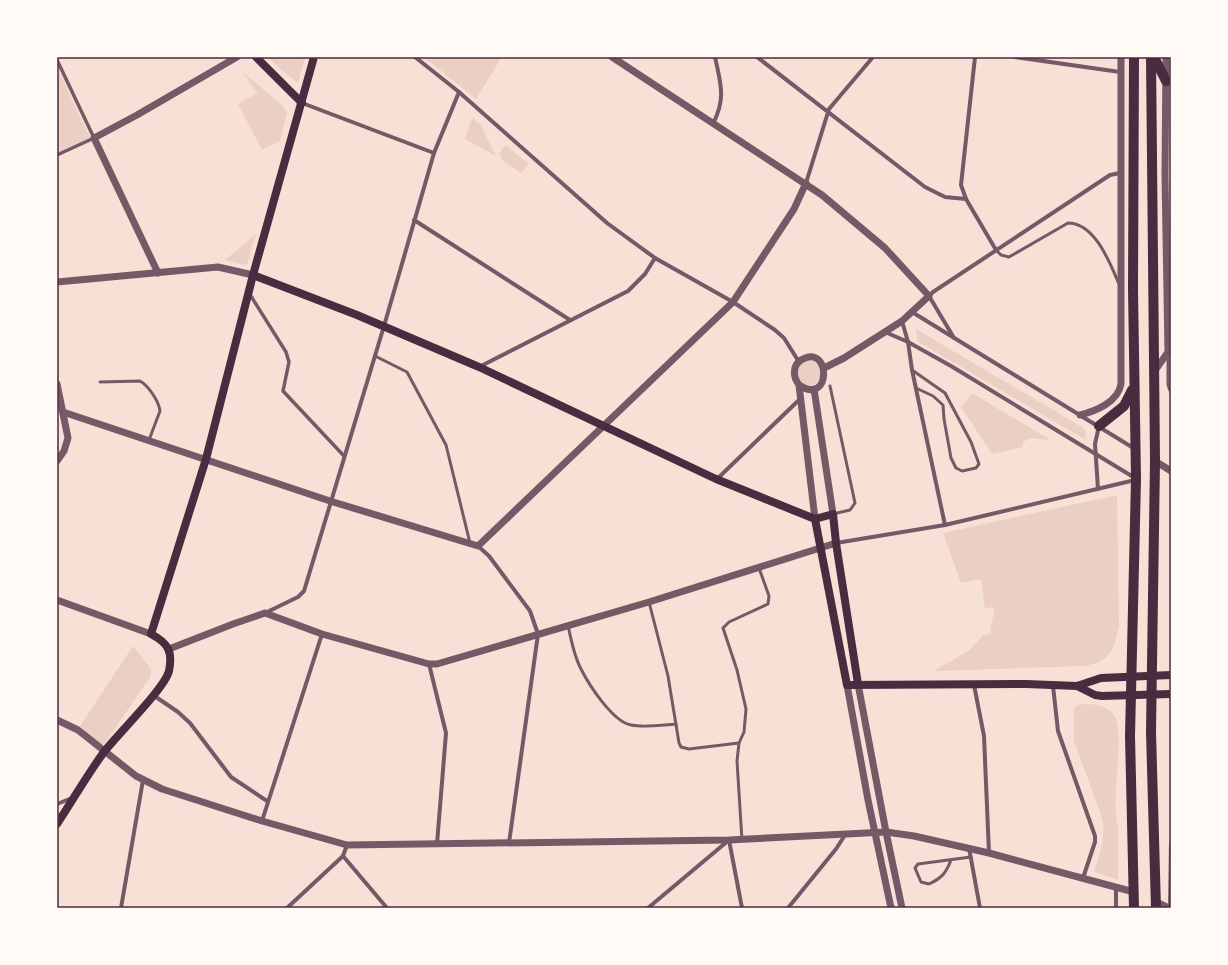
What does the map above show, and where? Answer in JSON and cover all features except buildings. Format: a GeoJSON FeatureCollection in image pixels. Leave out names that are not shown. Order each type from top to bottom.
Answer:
{"type":"FeatureCollection","features":[{"type":"Feature","properties":{"kind":"main road"},"geometry":{"type":"LineString","coordinates":[[256,57],[302,103]]}},
{"type":"Feature","properties":{"kind":"main road"},"geometry":{"type":"LineString","coordinates":[[57,824],[104,752],[153,695],[169,672],[169,649],[166,643],[152,634],[206,460],[248,292],[314,57]]}},
{"type":"Feature","properties":{"kind":"main road"},"geometry":{"type":"LineString","coordinates":[[1134,57],[1132,159],[1136,479],[1130,736],[1134,908]]}},
{"type":"Feature","properties":{"kind":"main road"},"geometry":{"type":"LineString","coordinates":[[1153,57],[1166,82]]}},
{"type":"Feature","properties":{"kind":"main road"},"geometry":{"type":"LineString","coordinates":[[1153,57],[1155,461],[1151,732],[1156,905]]}},
{"type":"Feature","properties":{"kind":"main road"},"geometry":{"type":"LineString","coordinates":[[253,275],[384,326],[479,367],[601,426],[716,479],[815,519],[834,514],[836,543],[858,684]]}},
{"type":"Feature","properties":{"kind":"main road"},"geometry":{"type":"LineString","coordinates":[[1099,426],[1124,406],[1132,394],[1134,382]]}},
{"type":"Feature","properties":{"kind":"main road"},"geometry":{"type":"LineString","coordinates":[[815,519],[847,684],[1077,686],[1101,678],[1171,675]]}},
{"type":"Feature","properties":{"kind":"main road"},"geometry":{"type":"LineString","coordinates":[[1077,686],[1095,695],[1171,694]]}},
{"type":"Feature","properties":{"kind":"street"},"geometry":{"type":"LineString","coordinates":[[57,156],[137,115],[237,57]]}},
{"type":"Feature","properties":{"kind":"street"},"geometry":{"type":"LineString","coordinates":[[415,57],[459,92],[607,223],[655,258],[732,302],[784,338],[799,362]]}},
{"type":"Feature","properties":{"kind":"street"},"geometry":{"type":"LineString","coordinates":[[612,57],[713,125],[806,183],[835,205],[901,264],[929,296],[954,338]]}},
{"type":"Feature","properties":{"kind":"street"},"geometry":{"type":"LineString","coordinates":[[713,125],[721,109],[722,99],[721,84],[715,57]]}},
{"type":"Feature","properties":{"kind":"street"},"geometry":{"type":"LineString","coordinates":[[758,57],[925,187],[945,197],[966,199]]}},
{"type":"Feature","properties":{"kind":"street"},"geometry":{"type":"LineString","coordinates":[[764,62],[768,57]]}},
{"type":"Feature","properties":{"kind":"street"},"geometry":{"type":"LineString","coordinates":[[478,546],[601,426],[732,302],[794,209],[806,183],[828,112],[832,104],[873,57]]}},
{"type":"Feature","properties":{"kind":"street"},"geometry":{"type":"LineString","coordinates":[[975,57],[960,181],[966,199],[996,250]]}},
{"type":"Feature","properties":{"kind":"street"},"geometry":{"type":"LineString","coordinates":[[1015,57],[1120,72]]}},
{"type":"Feature","properties":{"kind":"street"},"geometry":{"type":"LineString","coordinates":[[1080,415],[1105,404],[1116,395],[1120,389],[1120,57]]}},
{"type":"Feature","properties":{"kind":"street"},"geometry":{"type":"LineString","coordinates":[[1154,372],[1168,352],[1168,151],[1166,57]]}},
{"type":"Feature","properties":{"kind":"street"},"geometry":{"type":"LineString","coordinates":[[57,60],[158,273]]}},
{"type":"Feature","properties":{"kind":"street"},"geometry":{"type":"LineString","coordinates":[[169,649],[265,613],[298,597],[304,591],[384,326],[434,153],[459,92]]}},
{"type":"Feature","properties":{"kind":"street"},"geometry":{"type":"LineString","coordinates":[[302,103],[434,153]]}},
{"type":"Feature","properties":{"kind":"street"},"geometry":{"type":"LineString","coordinates":[[824,368],[844,358],[902,321],[929,296],[950,280],[1110,175],[1120,173]]}},
{"type":"Feature","properties":{"kind":"street"},"geometry":{"type":"LineString","coordinates":[[414,220],[570,320]]}},
{"type":"Feature","properties":{"kind":"street"},"geometry":{"type":"LineString","coordinates":[[479,367],[628,291],[645,274],[655,258]]}},
{"type":"Feature","properties":{"kind":"street"},"geometry":{"type":"LineString","coordinates":[[57,282],[218,267],[253,275]]}},
{"type":"Feature","properties":{"kind":"street"},"geometry":{"type":"LineString","coordinates":[[248,292],[286,352],[289,362],[283,391],[344,456]]}},
{"type":"Feature","properties":{"kind":"street"},"geometry":{"type":"LineString","coordinates":[[912,312],[1135,449]]}},
{"type":"Feature","properties":{"kind":"street"},"geometry":{"type":"LineString","coordinates":[[902,321],[908,342],[912,370],[945,524]]}},
{"type":"Feature","properties":{"kind":"street"},"geometry":{"type":"LineString","coordinates":[[885,332],[908,342],[1136,479]]}},
{"type":"Feature","properties":{"kind":"street"},"geometry":{"type":"LineString","coordinates":[[813,358],[821,363],[824,368],[824,378],[822,383],[814,389],[803,388],[794,376],[794,371],[799,362],[803,359],[813,358]]}},
{"type":"Feature","properties":{"kind":"street"},"geometry":{"type":"LineString","coordinates":[[57,384],[60,411],[68,438],[64,451],[57,461]]}},
{"type":"Feature","properties":{"kind":"street"},"geometry":{"type":"LineString","coordinates":[[799,384],[815,519]]}},
{"type":"Feature","properties":{"kind":"street"},"geometry":{"type":"LineString","coordinates":[[814,389],[834,514]]}},
{"type":"Feature","properties":{"kind":"street"},"geometry":{"type":"LineString","coordinates":[[716,479],[801,399]]}},
{"type":"Feature","properties":{"kind":"street"},"geometry":{"type":"LineString","coordinates":[[60,411],[330,501],[470,543],[478,546],[489,556],[530,611],[538,634],[509,843]]}},
{"type":"Feature","properties":{"kind":"street"},"geometry":{"type":"LineString","coordinates":[[1098,489],[1095,453],[1099,426]]}},
{"type":"Feature","properties":{"kind":"street"},"geometry":{"type":"LineString","coordinates":[[1155,461],[1171,471]]}},
{"type":"Feature","properties":{"kind":"street"},"geometry":{"type":"LineString","coordinates":[[265,613],[322,634],[429,664],[446,662],[649,602],[759,566],[836,543],[945,524],[1136,479]]}},
{"type":"Feature","properties":{"kind":"street"},"geometry":{"type":"LineString","coordinates":[[57,600],[152,634]]}},
{"type":"Feature","properties":{"kind":"street"},"geometry":{"type":"LineString","coordinates":[[262,821],[267,801],[322,634]]}},
{"type":"Feature","properties":{"kind":"street"},"geometry":{"type":"LineString","coordinates":[[429,664],[446,733],[437,844]]}},
{"type":"Feature","properties":{"kind":"street"},"geometry":{"type":"LineString","coordinates":[[847,684],[891,908]]}},
{"type":"Feature","properties":{"kind":"street"},"geometry":{"type":"LineString","coordinates":[[858,684],[902,908]]}},
{"type":"Feature","properties":{"kind":"street"},"geometry":{"type":"LineString","coordinates":[[974,685],[985,743],[989,853]]}},
{"type":"Feature","properties":{"kind":"street"},"geometry":{"type":"LineString","coordinates":[[1053,686],[1058,732],[1095,836],[1083,878]]}},
{"type":"Feature","properties":{"kind":"street"},"geometry":{"type":"LineString","coordinates":[[153,695],[178,712],[190,723],[231,777],[267,801]]}},
{"type":"Feature","properties":{"kind":"street"},"geometry":{"type":"LineString","coordinates":[[57,720],[74,727],[104,752],[142,780],[186,798],[347,845],[742,840],[886,832],[914,836],[969,848],[1134,892]]}},
{"type":"Feature","properties":{"kind":"street"},"geometry":{"type":"LineString","coordinates":[[121,908],[142,780]]}},
{"type":"Feature","properties":{"kind":"street"},"geometry":{"type":"LineString","coordinates":[[57,804],[75,797]]}},
{"type":"Feature","properties":{"kind":"street"},"geometry":{"type":"LineString","coordinates":[[788,908],[836,849],[845,835]]}},
{"type":"Feature","properties":{"kind":"street"},"geometry":{"type":"LineString","coordinates":[[648,908],[729,840]]}},
{"type":"Feature","properties":{"kind":"street"},"geometry":{"type":"LineString","coordinates":[[729,840],[742,908]]}},
{"type":"Feature","properties":{"kind":"street"},"geometry":{"type":"LineString","coordinates":[[1156,905],[1170,908],[1171,844]]}},
{"type":"Feature","properties":{"kind":"street"},"geometry":{"type":"LineString","coordinates":[[287,908],[343,856],[347,845]]}},
{"type":"Feature","properties":{"kind":"street"},"geometry":{"type":"LineString","coordinates":[[969,848],[980,908]]}},
{"type":"Feature","properties":{"kind":"street"},"geometry":{"type":"LineString","coordinates":[[343,856],[387,908]]}},
{"type":"Feature","properties":{"kind":"street"},"geometry":{"type":"LineString","coordinates":[[1116,886],[1116,908]]}},
{"type":"Feature","properties":{"kind":"lane"},"geometry":{"type":"LineString","coordinates":[[996,250],[1007,257],[1012,256],[1068,224],[1076,223],[1084,228],[1103,249],[1121,288]]}},
{"type":"Feature","properties":{"kind":"lane"},"geometry":{"type":"LineString","coordinates":[[1168,352],[1168,385],[1171,393]]}},
{"type":"Feature","properties":{"kind":"lane"},"geometry":{"type":"LineString","coordinates":[[375,356],[407,372],[446,445],[470,543]]}},
{"type":"Feature","properties":{"kind":"lane"},"geometry":{"type":"LineString","coordinates":[[912,370],[945,393],[973,446],[978,464],[976,468],[962,471],[954,466],[944,419],[943,405],[933,396],[916,388]]}},
{"type":"Feature","properties":{"kind":"lane"},"geometry":{"type":"LineString","coordinates":[[100,382],[140,382],[149,389],[160,407],[160,412],[149,440]]}},
{"type":"Feature","properties":{"kind":"lane"},"geometry":{"type":"LineString","coordinates":[[830,386],[855,503],[850,510],[834,514]]}},
{"type":"Feature","properties":{"kind":"lane"},"geometry":{"type":"LineString","coordinates":[[742,840],[737,772],[739,743],[744,732],[746,709],[737,670],[723,628],[729,622],[768,604],[769,596],[759,566]]}},
{"type":"Feature","properties":{"kind":"lane"},"geometry":{"type":"LineString","coordinates":[[649,602],[668,676],[679,743],[684,749],[739,743]]}},
{"type":"Feature","properties":{"kind":"lane"},"geometry":{"type":"LineString","coordinates":[[567,625],[580,668],[591,686],[613,714],[621,721],[630,725],[645,726],[676,724]]}},
{"type":"Feature","properties":{"kind":"lane"},"geometry":{"type":"LineString","coordinates":[[951,860],[946,872],[939,879],[929,884],[921,882],[915,868],[916,865],[971,857]]}},
{"type":"Feature","properties":{"kind":"shaded area"},"geometry":{"type":"Polygon","coordinates":[[[267,57],[305,57],[298,83],[296,82],[267,57]]]}},
{"type":"Feature","properties":{"kind":"shaded area"},"geometry":{"type":"Polygon","coordinates":[[[424,57],[502,57],[476,99],[424,57]]]}},
{"type":"Feature","properties":{"kind":"shaded area"},"geometry":{"type":"Polygon","coordinates":[[[57,67],[90,138],[57,154],[57,67]]]}},
{"type":"Feature","properties":{"kind":"shaded area"},"geometry":{"type":"Polygon","coordinates":[[[242,71],[282,105],[287,113],[280,141],[262,150],[238,104],[257,93],[242,71]]]}},
{"type":"Feature","properties":{"kind":"shaded area"},"geometry":{"type":"Polygon","coordinates":[[[472,118],[481,125],[496,156],[465,139],[472,118]]]}},
{"type":"Feature","properties":{"kind":"shaded area"},"geometry":{"type":"Polygon","coordinates":[[[506,145],[529,164],[521,173],[503,161],[499,153],[506,145]]]}},
{"type":"Feature","properties":{"kind":"shaded area"},"geometry":{"type":"Polygon","coordinates":[[[256,234],[247,264],[245,265],[225,260],[256,234]]]}},
{"type":"Feature","properties":{"kind":"shaded area"},"geometry":{"type":"Polygon","coordinates":[[[916,329],[1082,427],[1085,430],[1086,440],[917,341],[916,329]]]}},
{"type":"Feature","properties":{"kind":"shaded area"},"geometry":{"type":"Polygon","coordinates":[[[809,361],[818,364],[821,373],[818,382],[809,385],[800,382],[797,373],[800,364],[809,361]]]}},
{"type":"Feature","properties":{"kind":"shaded area"},"geometry":{"type":"Polygon","coordinates":[[[972,393],[1049,439],[1030,438],[1022,443],[1023,447],[992,454],[961,407],[972,393]]]}},
{"type":"Feature","properties":{"kind":"shaded area"},"geometry":{"type":"Polygon","coordinates":[[[1117,495],[1119,626],[1113,648],[1105,658],[1093,664],[1084,666],[936,671],[970,650],[983,635],[991,634],[994,611],[994,607],[985,608],[981,579],[961,583],[943,533],[1117,495]]]}},
{"type":"Feature","properties":{"kind":"shaded area"},"geometry":{"type":"Polygon","coordinates":[[[133,646],[151,669],[151,676],[105,743],[101,745],[80,726],[133,646]]]}},
{"type":"Feature","properties":{"kind":"shaded area"},"geometry":{"type":"Polygon","coordinates":[[[1078,705],[1097,705],[1108,709],[1114,715],[1117,724],[1119,736],[1116,800],[1118,827],[1118,880],[1094,872],[1102,844],[1103,822],[1074,741],[1074,708],[1078,705]]]}}]}
